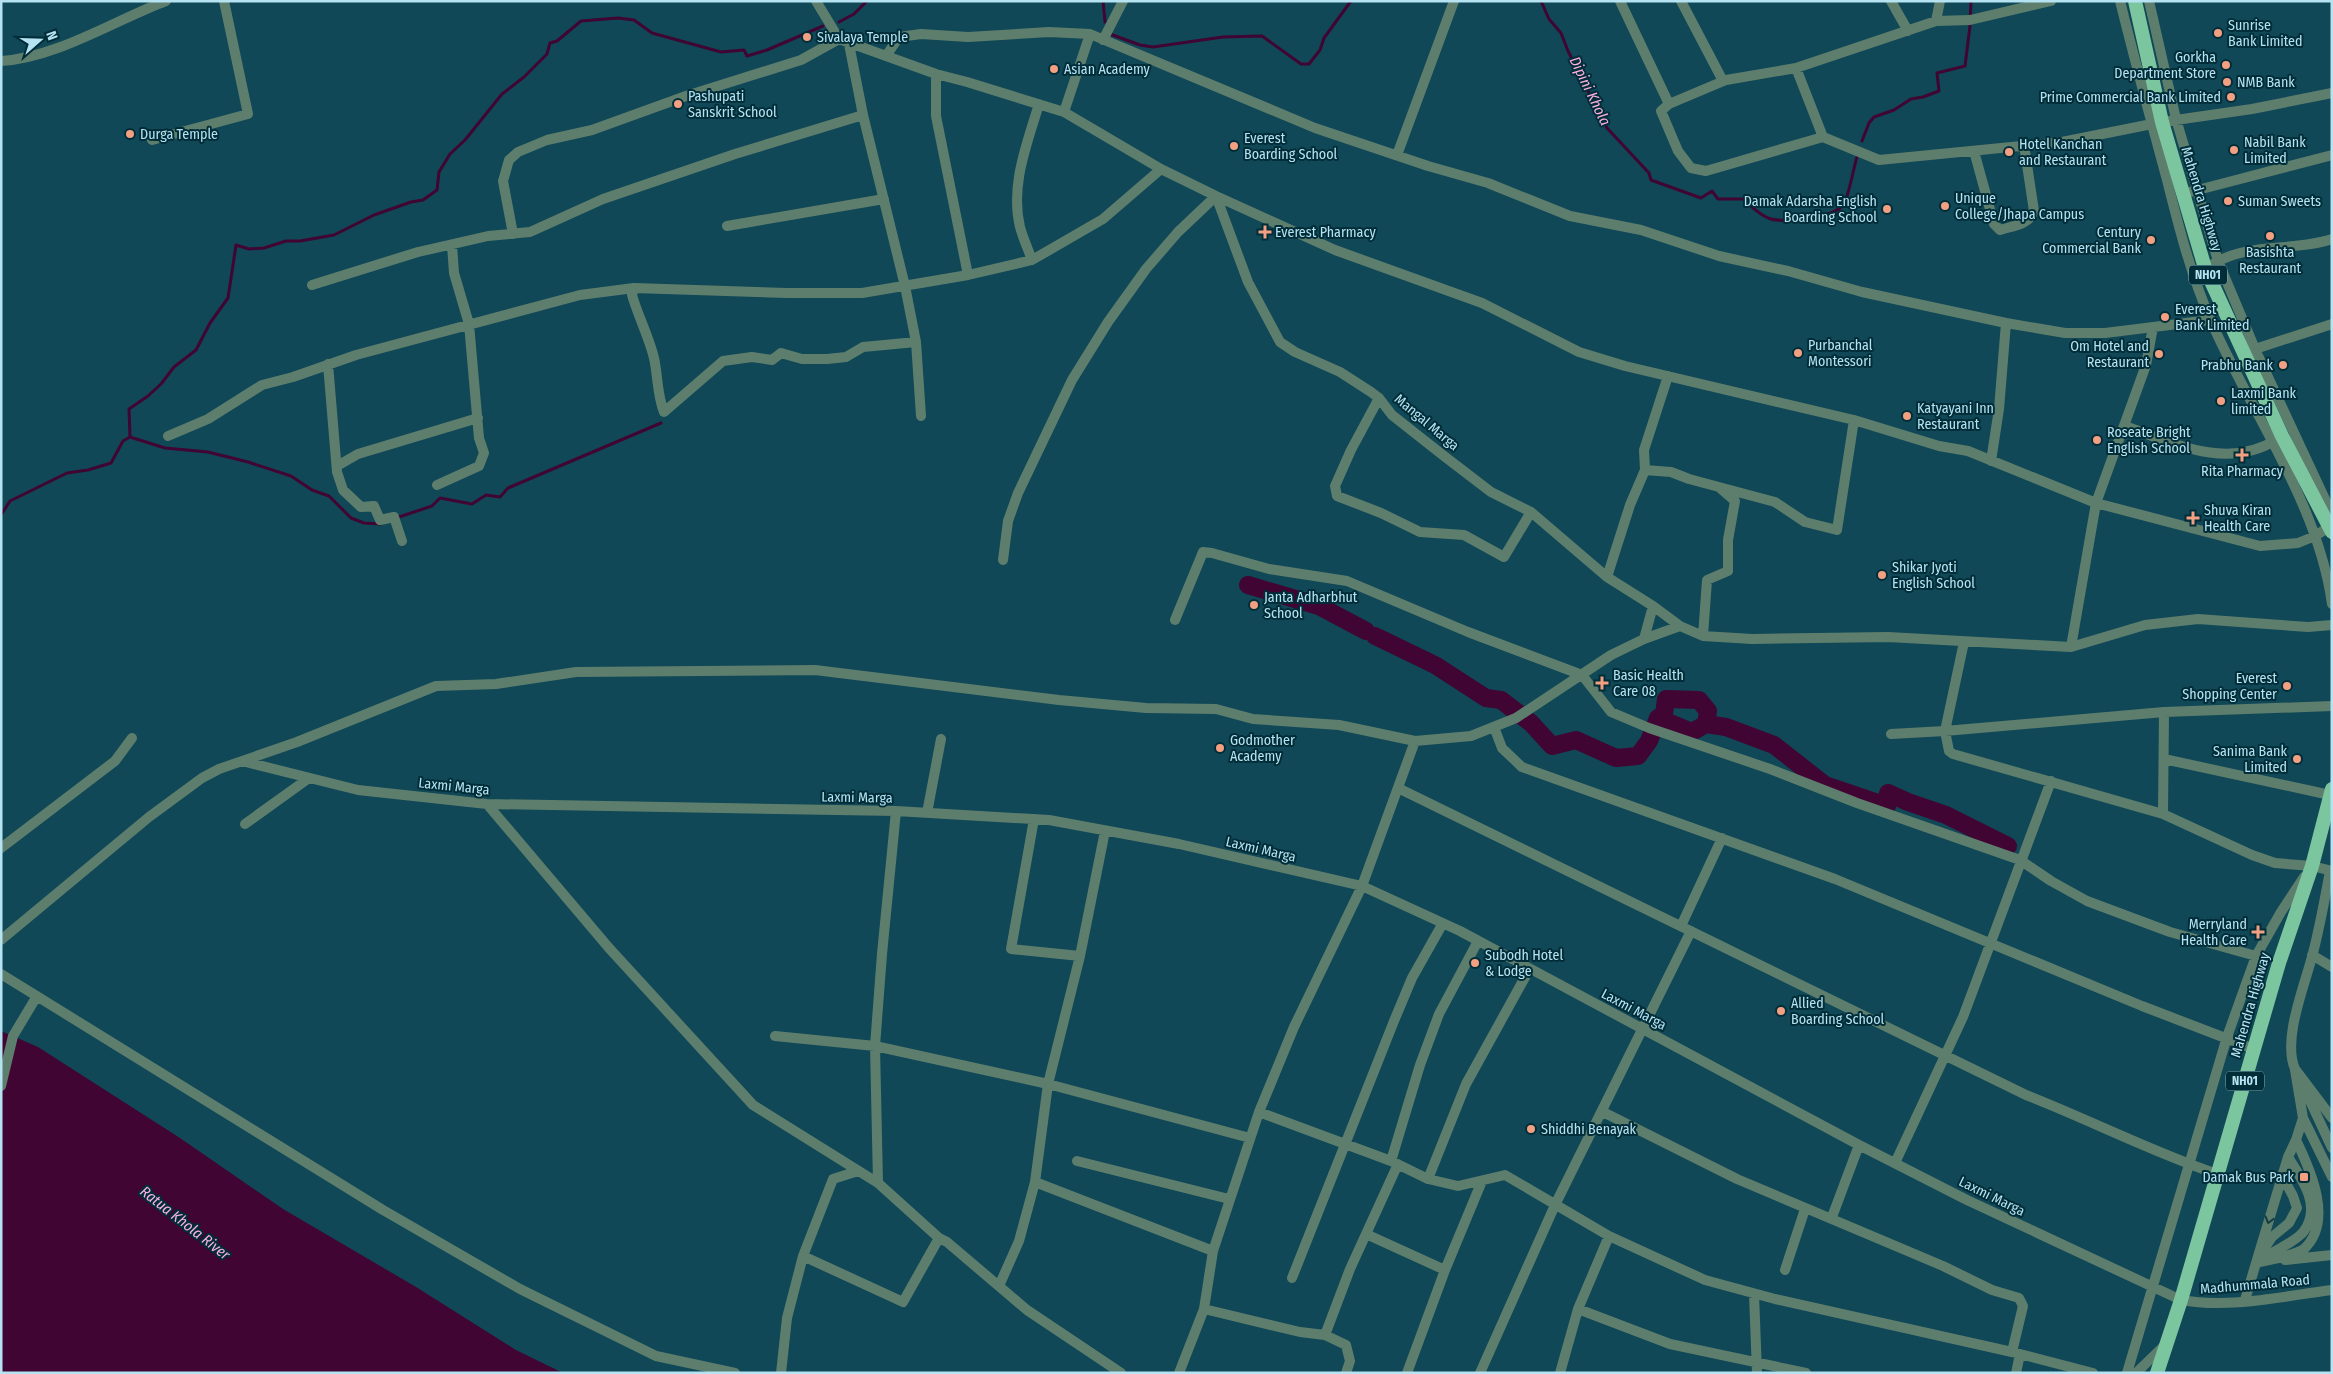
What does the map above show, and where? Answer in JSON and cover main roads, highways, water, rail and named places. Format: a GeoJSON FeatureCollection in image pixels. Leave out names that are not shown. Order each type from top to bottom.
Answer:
{"type":"FeatureCollection","features":[{"type":"Feature","properties":{"kind":"highway","name":"Mahendra Highway"},"geometry":{"type":"LineString","coordinates":[[2135,1],[2163,121],[2190,192],[2205,268],[2277,439],[2330,523]]}},
{"type":"Feature","properties":{"kind":"highway","name":"Mahendra Highway"},"geometry":{"type":"LineString","coordinates":[[2157,1373],[2181,1300],[2279,963],[2312,866],[2331,792]]}},
{"type":"Feature","properties":{"kind":"water","name":"Ratua Khola River"},"geometry":{"type":"Polygon","coordinates":[[[1,1031],[38,1047],[180,1138],[283,1209],[416,1287],[516,1350],[563,1373],[1,1373],[1,1031]]]}},
{"type":"Feature","properties":{"kind":"waterway"},"geometry":{"type":"LineString","coordinates":[[839,22],[854,14],[867,1]]}},
{"type":"Feature","properties":{"kind":"waterway"},"geometry":{"type":"LineString","coordinates":[[1103,1],[1105,22]]}},
{"type":"Feature","properties":{"kind":"waterway"},"geometry":{"type":"LineString","coordinates":[[1110,34],[1140,45],[1153,47],[1223,37],[1262,36],[1301,64],[1309,64],[1320,50],[1324,38],[1351,1]]}},
{"type":"Feature","properties":{"kind":"waterway","name":"Dipini Khola"},"geometry":{"type":"LineString","coordinates":[[1541,1],[1549,19],[1561,33],[1568,51],[1607,128],[1649,173],[1651,180],[1701,198],[1712,191],[1718,199],[1744,199],[1755,210],[1775,220],[1807,219],[1837,210],[1843,205],[1849,190],[1857,157]]}},
{"type":"Feature","properties":{"kind":"waterway","name":"Dipini Khola"},"geometry":{"type":"LineString","coordinates":[[1862,141],[1869,123],[1874,117],[1894,110],[1911,99],[1939,91],[1937,73],[1965,66],[1971,1]]}},
{"type":"Feature","properties":{"kind":"waterway"},"geometry":{"type":"LineString","coordinates":[[1,515],[10,501],[67,473],[88,470],[111,463],[123,441],[130,437],[129,409],[148,396],[161,384],[174,367],[196,350],[210,323],[228,298],[236,245],[249,249],[264,248],[286,241],[300,241],[334,235],[374,215],[411,202],[423,200],[437,190],[439,172],[450,154],[465,140],[502,94],[524,77],[547,54],[550,43],[557,41],[581,21],[618,18],[634,20],[652,33],[721,52],[744,50],[747,56],[767,50],[823,26]]}},
{"type":"Feature","properties":{"kind":"waterway"},"geometry":{"type":"LineString","coordinates":[[396,518],[432,506],[440,498],[472,504],[486,495],[500,497],[508,488],[661,423]]}},
{"type":"Feature","properties":{"kind":"waterway"},"geometry":{"type":"LineString","coordinates":[[130,437],[165,448],[208,452],[248,462],[291,476],[312,490],[329,496],[351,518],[364,523],[381,524]]}},
{"type":"Feature","properties":{"kind":"waterway"},"geometry":{"type":"LineString","coordinates":[[1248,585],[1319,606],[1366,631]]}},
{"type":"Feature","properties":{"kind":"waterway"},"geometry":{"type":"LineString","coordinates":[[1375,636],[1435,665],[1486,698],[1501,700],[1531,723],[1552,746],[1576,740],[1616,758],[1638,756],[1649,741],[1658,718],[1692,732],[1706,724],[1726,727],[1774,745],[1825,785],[1887,806],[1888,793],[1946,815],[2008,846]]}},
{"type":"Feature","properties":{"kind":"waterway"},"geometry":{"type":"LineString","coordinates":[[1658,718],[1664,714],[1666,699],[1699,700],[1708,711],[1706,724]]}},
{"type":"Feature","properties":{"kind":"place","name":"Sunrise Bank Limited"},"geometry":{"type":"Point","coordinates":[2218,33]}},
{"type":"Feature","properties":{"kind":"place","name":"Sivalaya Temple"},"geometry":{"type":"Point","coordinates":[807,37]}},
{"type":"Feature","properties":{"kind":"place","name":"Gorkha Department Store"},"geometry":{"type":"Point","coordinates":[2226,65]}},
{"type":"Feature","properties":{"kind":"place","name":"Asian Academy"},"geometry":{"type":"Point","coordinates":[1054,69]}},
{"type":"Feature","properties":{"kind":"place","name":"NMB Bank"},"geometry":{"type":"Point","coordinates":[2227,82]}},
{"type":"Feature","properties":{"kind":"place","name":"Prime Commercial Bank Limited"},"geometry":{"type":"Point","coordinates":[2231,97]}},
{"type":"Feature","properties":{"kind":"place","name":"Pashupati Sanskrit School"},"geometry":{"type":"Point","coordinates":[678,104]}},
{"type":"Feature","properties":{"kind":"place","name":"Durga Temple"},"geometry":{"type":"Point","coordinates":[130,134]}},
{"type":"Feature","properties":{"kind":"place","name":"Everest Boarding School"},"geometry":{"type":"Point","coordinates":[1234,146]}},
{"type":"Feature","properties":{"kind":"place","name":"Nabil Bank Limited"},"geometry":{"type":"Point","coordinates":[2234,150]}},
{"type":"Feature","properties":{"kind":"place","name":"Hotel Kanchan and Restaurant"},"geometry":{"type":"Point","coordinates":[2009,152]}},
{"type":"Feature","properties":{"kind":"place","name":"Suman Sweets"},"geometry":{"type":"Point","coordinates":[2228,201]}},
{"type":"Feature","properties":{"kind":"place","name":"Unique College/Jhapa Campus"},"geometry":{"type":"Point","coordinates":[1945,206]}},
{"type":"Feature","properties":{"kind":"place","name":"Damak Adarsha English Boarding School"},"geometry":{"type":"Point","coordinates":[1887,209]}},
{"type":"Feature","properties":{"kind":"place","name":"Everest Pharmacy"},"geometry":{"type":"Point","coordinates":[1265,232]}},
{"type":"Feature","properties":{"kind":"place","name":"Basishta Restaurant"},"geometry":{"type":"Point","coordinates":[2270,236]}},
{"type":"Feature","properties":{"kind":"place","name":"Century Commercial Bank"},"geometry":{"type":"Point","coordinates":[2151,240]}},
{"type":"Feature","properties":{"kind":"place","name":"Everest Bank Limited"},"geometry":{"type":"Point","coordinates":[2165,317]}},
{"type":"Feature","properties":{"kind":"place","name":"Purbanchal Montessori"},"geometry":{"type":"Point","coordinates":[1798,353]}},
{"type":"Feature","properties":{"kind":"place","name":"Om Hotel and Restaurant"},"geometry":{"type":"Point","coordinates":[2159,354]}},
{"type":"Feature","properties":{"kind":"place","name":"Prabhu Bank"},"geometry":{"type":"Point","coordinates":[2283,365]}},
{"type":"Feature","properties":{"kind":"place","name":"Laxmi Bank limited"},"geometry":{"type":"Point","coordinates":[2221,401]}},
{"type":"Feature","properties":{"kind":"place","name":"Katyayani Inn Restaurant"},"geometry":{"type":"Point","coordinates":[1907,416]}},
{"type":"Feature","properties":{"kind":"place","name":"Roseate Bright English School"},"geometry":{"type":"Point","coordinates":[2097,440]}},
{"type":"Feature","properties":{"kind":"place","name":"Rita Pharmacy"},"geometry":{"type":"Point","coordinates":[2242,455]}},
{"type":"Feature","properties":{"kind":"place","name":"Shuva Kiran Health Care"},"geometry":{"type":"Point","coordinates":[2193,518]}},
{"type":"Feature","properties":{"kind":"place","name":"Shikar Jyoti English School"},"geometry":{"type":"Point","coordinates":[1882,575]}},
{"type":"Feature","properties":{"kind":"place","name":"Janta Adharbhut School"},"geometry":{"type":"Point","coordinates":[1254,605]}},
{"type":"Feature","properties":{"kind":"place","name":"Basic Health Care 08"},"geometry":{"type":"Point","coordinates":[1602,683]}},
{"type":"Feature","properties":{"kind":"place","name":"Everest Shopping Center"},"geometry":{"type":"Point","coordinates":[2287,686]}},
{"type":"Feature","properties":{"kind":"place","name":"Godmother Academy"},"geometry":{"type":"Point","coordinates":[1220,748]}},
{"type":"Feature","properties":{"kind":"place","name":"Sanima Bank Limited"},"geometry":{"type":"Point","coordinates":[2297,759]}},
{"type":"Feature","properties":{"kind":"place","name":"Merryland Health Care"},"geometry":{"type":"Point","coordinates":[2258,932]}},
{"type":"Feature","properties":{"kind":"place","name":"Subodh Hotel & Lodge"},"geometry":{"type":"Point","coordinates":[1475,963]}},
{"type":"Feature","properties":{"kind":"place","name":"Allied Boarding School"},"geometry":{"type":"Point","coordinates":[1781,1011]}},
{"type":"Feature","properties":{"kind":"place","name":"Shiddhi Benayak"},"geometry":{"type":"Point","coordinates":[1531,1129]}},
{"type":"Feature","properties":{"kind":"place","name":"Damak Bus Park"},"geometry":{"type":"Point","coordinates":[2304,1177]}}]}
